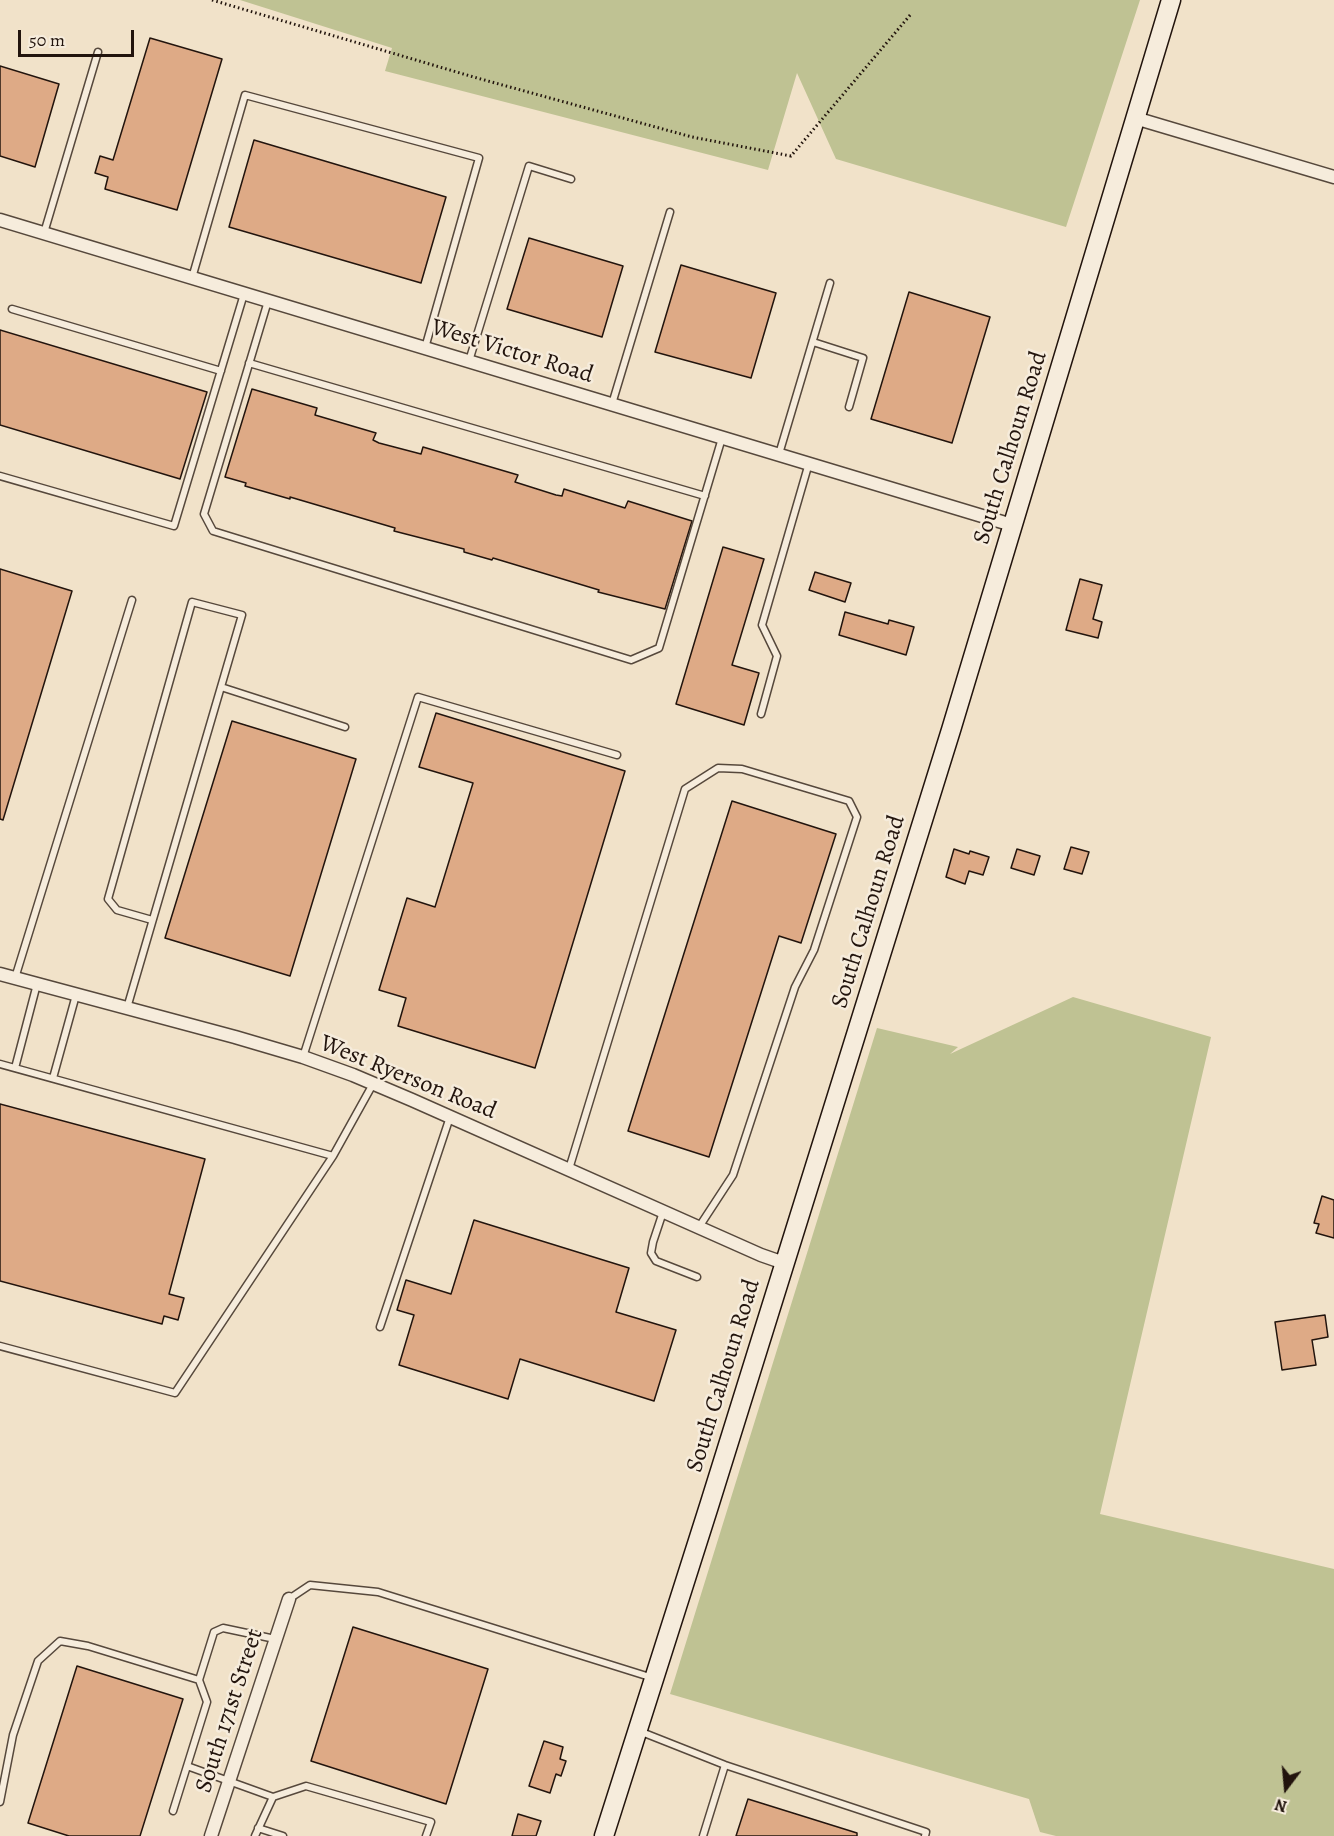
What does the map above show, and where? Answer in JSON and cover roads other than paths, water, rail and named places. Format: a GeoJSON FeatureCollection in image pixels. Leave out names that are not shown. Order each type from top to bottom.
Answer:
{"type":"FeatureCollection","features":[{"type":"Feature","properties":{"kind":"street","name":"South Calhoun Road"},"geometry":{"type":"LineString","coordinates":[[604,1836],[953,722],[1171,0]]}},
{"type":"Feature","properties":{"kind":"street"},"geometry":{"type":"LineString","coordinates":[[1135,118],[1334,177]]}},
{"type":"Feature","properties":{"kind":"street","name":"West Victor Road"},"geometry":{"type":"LineString","coordinates":[[0,220],[1012,525]]}},
{"type":"Feature","properties":{"kind":"street","name":"West Ryerson Road"},"geometry":{"type":"LineString","coordinates":[[0,974],[303,1057],[450,1116],[784,1263]]}},
{"type":"Feature","properties":{"kind":"street","name":"South 171st Street"},"geometry":{"type":"LineString","coordinates":[[211,1836],[289,1599]]}},
{"type":"Feature","properties":{"kind":"lane"},"geometry":{"type":"LineString","coordinates":[[44,233],[99,52]]}},
{"type":"Feature","properties":{"kind":"lane"},"geometry":{"type":"LineString","coordinates":[[192,278],[245,94],[479,158],[425,348]]}},
{"type":"Feature","properties":{"kind":"lane"},"geometry":{"type":"LineString","coordinates":[[469,361],[529,166],[571,179]]}},
{"type":"Feature","properties":{"kind":"lane"},"geometry":{"type":"LineString","coordinates":[[612,404],[670,212]]}},
{"type":"Feature","properties":{"kind":"lane"},"geometry":{"type":"LineString","coordinates":[[779,454],[830,283]]}},
{"type":"Feature","properties":{"kind":"lane"},"geometry":{"type":"LineString","coordinates":[[0,476],[174,526],[244,294]]}},
{"type":"Feature","properties":{"kind":"lane"},"geometry":{"type":"LineString","coordinates":[[268,301],[204,514],[213,531],[631,660],[659,648],[723,437]]}},
{"type":"Feature","properties":{"kind":"lane"},"geometry":{"type":"LineString","coordinates":[[12,309],[221,371]]}},
{"type":"Feature","properties":{"kind":"lane"},"geometry":{"type":"LineString","coordinates":[[813,342],[863,358],[849,407]]}},
{"type":"Feature","properties":{"kind":"lane"},"geometry":{"type":"LineString","coordinates":[[249,363],[705,496]]}},
{"type":"Feature","properties":{"kind":"lane"},"geometry":{"type":"LineString","coordinates":[[762,714],[777,656],[762,625],[810,463]]}},
{"type":"Feature","properties":{"kind":"lane"},"geometry":{"type":"LineString","coordinates":[[15,978],[132,600]]}},
{"type":"Feature","properties":{"kind":"lane"},"geometry":{"type":"LineString","coordinates":[[127,1008],[242,615],[192,602],[108,899],[117,910],[152,920]]}},
{"type":"Feature","properties":{"kind":"lane"},"geometry":{"type":"LineString","coordinates":[[221,687],[345,727]]}},
{"type":"Feature","properties":{"kind":"lane"},"geometry":{"type":"LineString","coordinates":[[303,1057],[418,698],[617,755]]}},
{"type":"Feature","properties":{"kind":"lane"},"geometry":{"type":"LineString","coordinates":[[569,1169],[685,789],[718,768],[742,769],[849,801],[856,816],[814,950],[795,987],[733,1175],[699,1227]]}},
{"type":"Feature","properties":{"kind":"lane"},"geometry":{"type":"LineString","coordinates":[[15,1068],[37,984]]}},
{"type":"Feature","properties":{"kind":"lane"},"geometry":{"type":"LineString","coordinates":[[53,1078],[76,995]]}},
{"type":"Feature","properties":{"kind":"lane"},"geometry":{"type":"LineString","coordinates":[[0,1064],[333,1156]]}},
{"type":"Feature","properties":{"kind":"lane"},"geometry":{"type":"LineString","coordinates":[[0,1346],[175,1392],[333,1156],[373,1084]]}},
{"type":"Feature","properties":{"kind":"lane"},"geometry":{"type":"LineString","coordinates":[[380,1327],[450,1116]]}},
{"type":"Feature","properties":{"kind":"lane"},"geometry":{"type":"LineString","coordinates":[[663,1211],[651,1253],[656,1261],[697,1277]]}},
{"type":"Feature","properties":{"kind":"lane"},"geometry":{"type":"LineString","coordinates":[[289,1599],[310,1585],[378,1592],[654,1679]]}},
{"type":"Feature","properties":{"kind":"lane"},"geometry":{"type":"LineString","coordinates":[[173,1811],[207,1702],[199,1680],[214,1632],[223,1628],[275,1639]]}},
{"type":"Feature","properties":{"kind":"lane"},"geometry":{"type":"LineString","coordinates":[[0,1802],[13,1735],[38,1661],[60,1641],[88,1646],[199,1680]]}},
{"type":"Feature","properties":{"kind":"lane"},"geometry":{"type":"LineString","coordinates":[[637,1730],[725,1765],[926,1832],[925,1836]]}},
{"type":"Feature","properties":{"kind":"lane"},"geometry":{"type":"LineString","coordinates":[[703,1836],[725,1765]]}},
{"type":"Feature","properties":{"kind":"lane"},"geometry":{"type":"LineString","coordinates":[[187,1766],[273,1797],[306,1786],[431,1822],[426,1836]]}},
{"type":"Feature","properties":{"kind":"lane"},"geometry":{"type":"LineString","coordinates":[[255,1836],[273,1797]]}},
{"type":"Feature","properties":{"kind":"lane"},"geometry":{"type":"LineString","coordinates":[[258,1828],[283,1836]]}}]}
